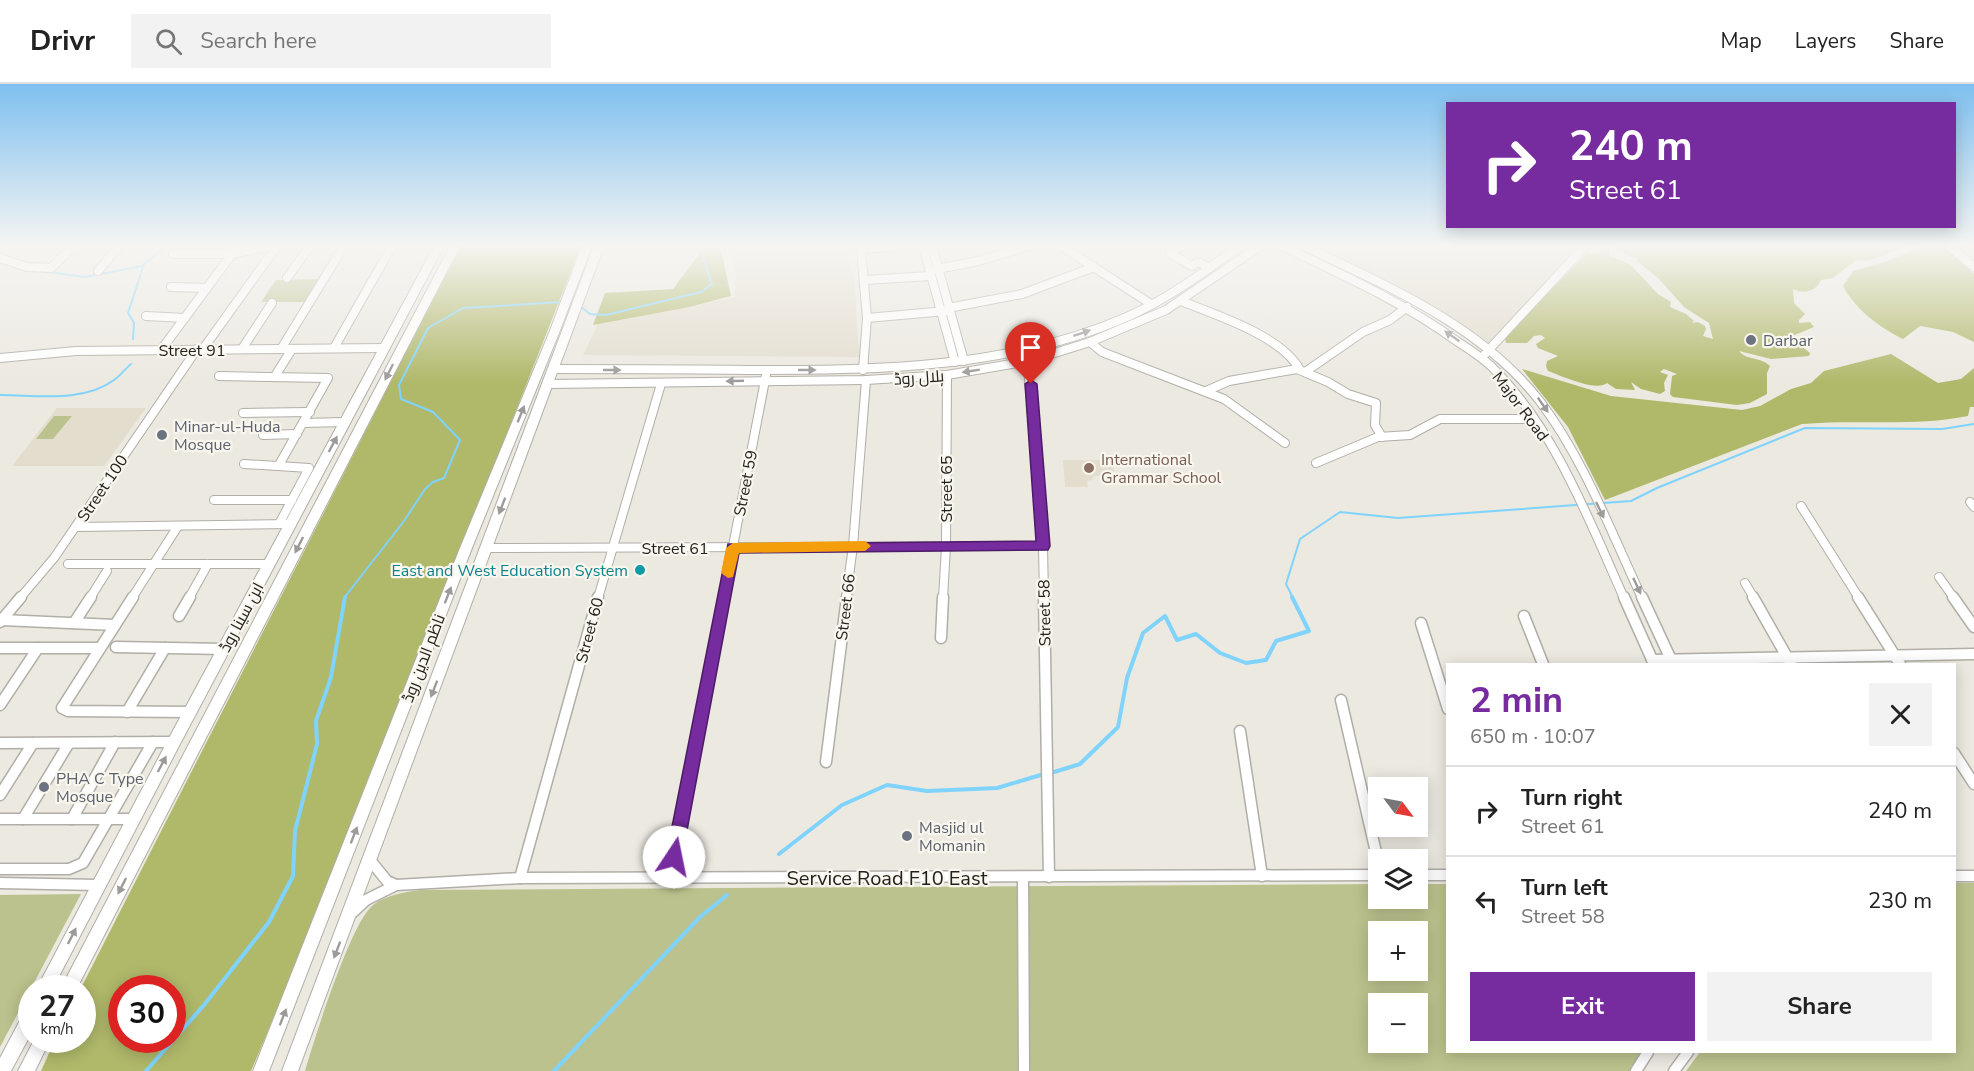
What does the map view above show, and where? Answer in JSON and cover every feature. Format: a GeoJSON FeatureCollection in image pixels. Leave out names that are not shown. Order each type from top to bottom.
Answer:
{"type":"FeatureCollection","features":[{"type":"Feature","properties":{"kind":"main road","name":"ابن سینا روڈ"},"geometry":{"type":"LineString","coordinates":[[52,975],[269,564],[285,524],[345,422],[414,292]]}},
{"type":"Feature","properties":{"kind":"main road","name":"ابن سینا روڈ"},"geometry":{"type":"LineString","coordinates":[[76,975],[430,292]]}},
{"type":"Feature","properties":{"kind":"main road","name":"ناظم الدین روڈ"},"geometry":{"type":"LineString","coordinates":[[261,1071],[500,468],[561,332],[568,313],[571,292]]}},
{"type":"Feature","properties":{"kind":"main road","name":"ناظم الدین روڈ"},"geometry":{"type":"LineString","coordinates":[[568,313],[582,292]]}},
{"type":"Feature","properties":{"kind":"main road","name":"ناظم الدین روڈ"},"geometry":{"type":"LineString","coordinates":[[290,1071],[351,914],[548,384],[561,332]]}},
{"type":"Feature","properties":{"kind":"main road"},"geometry":{"type":"LineString","coordinates":[[383,349],[400,350]]}},
{"type":"Feature","properties":{"kind":"main road"},"geometry":{"type":"LineString","coordinates":[[500,468],[516,468]]}},
{"type":"Feature","properties":{"kind":"main road"},"geometry":{"type":"LineString","coordinates":[[378,773],[402,772]]}},
{"type":"Feature","properties":{"kind":"main road"},"geometry":{"type":"LineString","coordinates":[[108,866],[133,865]]}},
{"type":"Feature","properties":{"kind":"main road"},"geometry":{"type":"LineString","coordinates":[[2,1070],[18,1041]]}},
{"type":"Feature","properties":{"kind":"main road"},"geometry":{"type":"LineString","coordinates":[[26,1071],[35,1053]]}},
{"type":"Feature","properties":{"kind":"street"},"geometry":{"type":"LineString","coordinates":[[161,350],[204,292]]}},
{"type":"Feature","properties":{"kind":"street","name":"Street 100"},"geometry":{"type":"LineString","coordinates":[[1,621],[54,558],[243,292]]}},
{"type":"Feature","properties":{"kind":"street"},"geometry":{"type":"LineString","coordinates":[[281,349],[316,292]]}},
{"type":"Feature","properties":{"kind":"street"},"geometry":{"type":"LineString","coordinates":[[334,348],[366,292]]}},
{"type":"Feature","properties":{"kind":"street"},"geometry":{"type":"LineString","coordinates":[[863,370],[867,318],[865,292]]}},
{"type":"Feature","properties":{"kind":"street"},"geometry":{"type":"LineString","coordinates":[[938,292],[964,361]]}},
{"type":"Feature","properties":{"kind":"street"},"geometry":{"type":"LineString","coordinates":[[942,292],[955,362]]}},
{"type":"Feature","properties":{"kind":"street"},"geometry":{"type":"LineString","coordinates":[[867,318],[946,310],[1026,292]]}},
{"type":"Feature","properties":{"kind":"street"},"geometry":{"type":"LineString","coordinates":[[1133,292],[1151,304]]}},
{"type":"Feature","properties":{"kind":"street","name":"ہلال روڈ"},"geometry":{"type":"LineString","coordinates":[[553,369],[863,370],[964,361],[1025,350],[1079,334],[1151,304],[1171,292]]}},
{"type":"Feature","properties":{"kind":"street","name":"ہلال روڈ"},"geometry":{"type":"LineString","coordinates":[[548,384],[866,380],[947,375],[1029,361],[1090,342],[1144,320],[1194,292]]}},
{"type":"Feature","properties":{"kind":"street","name":"Major Road"},"geometry":{"type":"LineString","coordinates":[[1376,292],[1407,307],[1481,357],[1509,385],[1534,419],[1567,472],[1653,662]]}},
{"type":"Feature","properties":{"kind":"street","name":"Major Road"},"geometry":{"type":"LineString","coordinates":[[1398,292],[1454,325],[1489,351],[1535,394],[1554,421],[1582,471],[1672,662]]}},
{"type":"Feature","properties":{"kind":"street"},"geometry":{"type":"LineString","coordinates":[[1481,357],[1543,292]]}},
{"type":"Feature","properties":{"kind":"street"},"geometry":{"type":"LineString","coordinates":[[1181,301],[1253,332],[1295,359],[1302,371],[1328,381],[1344,393],[1376,403],[1375,425],[1382,437]]}},
{"type":"Feature","properties":{"kind":"street"},"geometry":{"type":"LineString","coordinates":[[242,349],[272,303]]}},
{"type":"Feature","properties":{"kind":"street"},"geometry":{"type":"LineString","coordinates":[[1206,391],[1229,381],[1302,371],[1365,331],[1395,320],[1407,307]]}},
{"type":"Feature","properties":{"kind":"street"},"geometry":{"type":"LineString","coordinates":[[146,316],[185,318]]}},
{"type":"Feature","properties":{"kind":"street"},"geometry":{"type":"LineString","coordinates":[[1090,342],[1102,352],[1224,399],[1285,443]]}},
{"type":"Feature","properties":{"kind":"street"},"geometry":{"type":"LineString","coordinates":[[275,376],[292,349]]}},
{"type":"Feature","properties":{"kind":"street","name":"Street 91"},"geometry":{"type":"LineString","coordinates":[[0,358],[76,351],[383,349]]}},
{"type":"Feature","properties":{"kind":"street","name":"Street 58"},"geometry":{"type":"LineString","coordinates":[[1025,350],[1029,361],[1043,546],[1049,877]]}},
{"type":"Feature","properties":{"kind":"street","name":"Street 59"},"geometry":{"type":"LineString","coordinates":[[669,879],[768,370]]}},
{"type":"Feature","properties":{"kind":"street","name":"Street 65"},"geometry":{"type":"LineString","coordinates":[[941,639],[946,548],[947,375]]}},
{"type":"Feature","properties":{"kind":"street"},"geometry":{"type":"LineString","coordinates":[[219,376],[328,378],[279,465]]}},
{"type":"Feature","properties":{"kind":"street","name":"Street 66"},"geometry":{"type":"LineString","coordinates":[[826,762],[853,546],[866,380]]}},
{"type":"Feature","properties":{"kind":"street","name":"Street 60"},"geometry":{"type":"LineString","coordinates":[[520,878],[612,548],[661,384]]}},
{"type":"Feature","properties":{"kind":"street"},"geometry":{"type":"LineString","coordinates":[[243,413],[310,412]]}},
{"type":"Feature","properties":{"kind":"street"},"geometry":{"type":"LineString","coordinates":[[1316,463],[1382,437],[1410,435],[1440,419],[1534,419]]}},
{"type":"Feature","properties":{"kind":"street"},"geometry":{"type":"LineString","coordinates":[[303,423],[345,422]]}},
{"type":"Feature","properties":{"kind":"street"},"geometry":{"type":"LineString","coordinates":[[263,435],[297,434]]}},
{"type":"Feature","properties":{"kind":"street"},"geometry":{"type":"LineString","coordinates":[[76,527],[285,524],[292,500],[309,468],[244,464]]}},
{"type":"Feature","properties":{"kind":"street"},"geometry":{"type":"LineString","coordinates":[[1567,472],[1582,471]]}},
{"type":"Feature","properties":{"kind":"street"},"geometry":{"type":"LineString","coordinates":[[214,500],[292,500]]}},
{"type":"Feature","properties":{"kind":"street"},"geometry":{"type":"LineString","coordinates":[[1801,506],[1899,663]]}},
{"type":"Feature","properties":{"kind":"street"},"geometry":{"type":"LineString","coordinates":[[178,526],[62,708],[68,711],[189,712]]}},
{"type":"Feature","properties":{"kind":"street","name":"Street 61"},"geometry":{"type":"LineString","coordinates":[[486,548],[1043,546]]}},
{"type":"Feature","properties":{"kind":"street"},"geometry":{"type":"LineString","coordinates":[[68,564],[269,564]]}},
{"type":"Feature","properties":{"kind":"street"},"geometry":{"type":"LineString","coordinates":[[179,616],[208,564]]}},
{"type":"Feature","properties":{"kind":"street"},"geometry":{"type":"LineString","coordinates":[[74,623],[107,571]]}},
{"type":"Feature","properties":{"kind":"street"},"geometry":{"type":"LineString","coordinates":[[1939,577],[1974,627]]}},
{"type":"Feature","properties":{"kind":"street"},"geometry":{"type":"LineString","coordinates":[[1745,583],[1789,660]]}},
{"type":"Feature","properties":{"kind":"street"},"geometry":{"type":"LineString","coordinates":[[1524,616],[1543,663]]}},
{"type":"Feature","properties":{"kind":"street"},"geometry":{"type":"LineString","coordinates":[[1,621],[115,625]]}},
{"type":"Feature","properties":{"kind":"street"},"geometry":{"type":"LineString","coordinates":[[1421,623],[1446,703]]}},
{"type":"Feature","properties":{"kind":"street"},"geometry":{"type":"LineString","coordinates":[[116,647],[224,649]]}},
{"type":"Feature","properties":{"kind":"street"},"geometry":{"type":"LineString","coordinates":[[0,648],[100,648]]}},
{"type":"Feature","properties":{"kind":"street"},"geometry":{"type":"LineString","coordinates":[[0,705],[38,648]]}},
{"type":"Feature","properties":{"kind":"street"},"geometry":{"type":"LineString","coordinates":[[127,712],[165,648]]}},
{"type":"Feature","properties":{"kind":"street"},"geometry":{"type":"LineString","coordinates":[[1653,662],[1974,654]]}},
{"type":"Feature","properties":{"kind":"street"},"geometry":{"type":"LineString","coordinates":[[1341,700],[1375,849]]}},
{"type":"Feature","properties":{"kind":"street"},"geometry":{"type":"LineString","coordinates":[[1240,731],[1262,876]]}},
{"type":"Feature","properties":{"kind":"street"},"geometry":{"type":"LineString","coordinates":[[72,819],[115,742]]}},
{"type":"Feature","properties":{"kind":"street"},"geometry":{"type":"LineString","coordinates":[[0,869],[69,869],[86,860],[153,742]]}},
{"type":"Feature","properties":{"kind":"street"},"geometry":{"type":"LineString","coordinates":[[0,743],[174,742]]}},
{"type":"Feature","properties":{"kind":"street"},"geometry":{"type":"LineString","coordinates":[[0,795],[33,743]]}},
{"type":"Feature","properties":{"kind":"street"},"geometry":{"type":"LineString","coordinates":[[23,819],[69,743]]}},
{"type":"Feature","properties":{"kind":"street"},"geometry":{"type":"LineString","coordinates":[[1956,756],[1974,784]]}},
{"type":"Feature","properties":{"kind":"street"},"geometry":{"type":"LineString","coordinates":[[0,819],[133,819]]}},
{"type":"Feature","properties":{"kind":"street"},"geometry":{"type":"LineString","coordinates":[[370,860],[387,881],[396,885]]}},
{"type":"Feature","properties":{"kind":"street","name":"Service Road F10 East"},"geometry":{"type":"LineString","coordinates":[[351,914],[366,900],[396,885],[520,878],[1368,875]]}},
{"type":"Feature","properties":{"kind":"street"},"geometry":{"type":"LineString","coordinates":[[1428,875],[1446,875]]}},
{"type":"Feature","properties":{"kind":"street"},"geometry":{"type":"LineString","coordinates":[[1956,876],[1974,876]]}},
{"type":"Feature","properties":{"kind":"street"},"geometry":{"type":"LineString","coordinates":[[1023,877],[1024,1071]]}},
{"type":"Feature","properties":{"kind":"street"},"geometry":{"type":"LineString","coordinates":[[0,883],[98,885]]}},
{"type":"Feature","properties":{"kind":"street"},"geometry":{"type":"LineString","coordinates":[[1636,1071],[1647,1053]]}},
{"type":"Feature","properties":{"kind":"street"},"geometry":{"type":"LineString","coordinates":[[1674,1071],[1687,1053]]}},
{"type":"Feature","properties":{"kind":"shaded area"},"geometry":{"type":"Polygon","coordinates":[[[735,292],[855,292],[859,357],[583,355],[598,324],[735,297],[735,292]]]}},
{"type":"Feature","properties":{"kind":"shaded area"},"geometry":{"type":"Polygon","coordinates":[[[1395,292],[1542,292],[1490,350],[1415,302],[1395,292]]]}},
{"type":"Feature","properties":{"kind":"shaded area"},"geometry":{"type":"Polygon","coordinates":[[[57,408],[146,408],[104,466],[12,466],[57,408]]]}},
{"type":"Feature","properties":{"kind":"shaded area","name":"International Grammar School"},"geometry":{"type":"Polygon","coordinates":[[[1063,460],[1113,460],[1114,475],[1094,476],[1092,480],[1087,481],[1088,487],[1065,487],[1063,460]]]}},
{"type":"Feature","properties":{"kind":"green space"},"geometry":{"type":"Polygon","coordinates":[[[268,292],[315,292],[309,302],[261,302],[268,292]]]}},
{"type":"Feature","properties":{"kind":"green space"},"geometry":{"type":"Polygon","coordinates":[[[436,292],[563,292],[315,919],[251,1071],[41,1071],[49,1053],[96,1053],[96,975],[88,975],[436,292]]]}},
{"type":"Feature","properties":{"kind":"green space"},"geometry":{"type":"Polygon","coordinates":[[[730,292],[731,296],[689,307],[593,325],[605,293],[730,292]]]}},
{"type":"Feature","properties":{"kind":"green space"},"geometry":{"type":"Polygon","coordinates":[[[1549,292],[1656,292],[1671,302],[1670,307],[1686,314],[1694,321],[1692,323],[1698,322],[1705,326],[1703,336],[1713,339],[1709,323],[1684,307],[1671,292],[1793,292],[1794,303],[1805,314],[1799,323],[1810,322],[1814,327],[1790,337],[1810,353],[1809,356],[1771,359],[1739,351],[1745,356],[1763,361],[1770,366],[1767,373],[1767,394],[1750,403],[1737,405],[1673,397],[1670,394],[1672,376],[1677,374],[1664,369],[1660,372],[1668,375],[1664,383],[1665,391],[1660,394],[1641,389],[1631,382],[1635,390],[1616,389],[1607,383],[1595,386],[1579,382],[1548,371],[1547,361],[1558,356],[1538,348],[1536,344],[1545,338],[1541,335],[1534,336],[1527,343],[1506,343],[1505,338],[1549,292]]]}},
{"type":"Feature","properties":{"kind":"green space"},"geometry":{"type":"Polygon","coordinates":[[[1846,292],[1974,292],[1974,342],[1953,332],[1920,326],[1903,339],[1869,317],[1846,292]]]}},
{"type":"Feature","properties":{"kind":"green space"},"geometry":{"type":"Polygon","coordinates":[[[1891,354],[1938,383],[1961,379],[1974,368],[1974,407],[1970,407],[1968,416],[1927,421],[1802,424],[1605,500],[1568,427],[1522,369],[1611,396],[1742,410],[1760,406],[1791,389],[1811,383],[1824,371],[1891,354]]]}},
{"type":"Feature","properties":{"kind":"green space"},"geometry":{"type":"Polygon","coordinates":[[[54,416],[72,416],[53,439],[36,439],[54,416]]]}},
{"type":"Feature","properties":{"kind":"green space"},"geometry":{"type":"Polygon","coordinates":[[[1956,883],[1974,883],[1974,1071],[1686,1071],[1699,1053],[1956,1053],[1956,883]]]}},
{"type":"Feature","properties":{"kind":"green space"},"geometry":{"type":"Polygon","coordinates":[[[1368,884],[1368,909],[1428,909],[1428,884],[1446,884],[1446,1053],[1642,1053],[1631,1071],[305,1071],[334,983],[354,934],[373,905],[390,896],[421,890],[1368,884]]]}},
{"type":"Feature","properties":{"kind":"green space"},"geometry":{"type":"Polygon","coordinates":[[[81,894],[38,975],[18,975],[18,1013],[0,1047],[0,895],[81,894]]]}},
{"type":"Feature","properties":{"kind":"waterway"},"geometry":{"type":"LineString","coordinates":[[133,339],[134,323],[128,313],[135,292]]}},
{"type":"Feature","properties":{"kind":"waterway"},"geometry":{"type":"LineString","coordinates":[[580,306],[590,314],[606,315],[701,292]]}},
{"type":"Feature","properties":{"kind":"waterway"},"geometry":{"type":"LineString","coordinates":[[344,598],[404,521],[425,489],[433,482],[444,478],[460,440],[433,412],[401,399],[399,385],[428,328],[463,308],[562,302]]}},
{"type":"Feature","properties":{"kind":"waterway"},"geometry":{"type":"LineString","coordinates":[[0,395],[59,396],[88,392],[114,380],[131,364]]}},
{"type":"Feature","properties":{"kind":"waterway"},"geometry":{"type":"LineString","coordinates":[[1293,598],[1286,584],[1300,539],[1340,512],[1398,518],[1631,501],[1657,488],[1805,428],[1942,429],[1974,424]]}},
{"type":"Feature","properties":{"kind":"waterway"},"geometry":{"type":"LineString","coordinates":[[146,1071],[204,1005],[269,922],[293,876],[295,831],[317,744],[316,721],[331,677],[345,597]]}},
{"type":"Feature","properties":{"kind":"waterway"},"geometry":{"type":"LineString","coordinates":[[1051,773],[1080,764],[1118,727],[1127,678],[1143,633],[1165,616],[1177,640],[1196,634],[1220,653],[1246,663],[1266,660],[1276,641],[1309,631],[1292,597]]}},
{"type":"Feature","properties":{"kind":"waterway"},"geometry":{"type":"LineString","coordinates":[[779,854],[842,805],[887,785],[927,791],[997,788],[1044,774]]}},
{"type":"Feature","properties":{"kind":"waterway"},"geometry":{"type":"LineString","coordinates":[[554,1071],[700,917],[727,895]]}},
{"type":"Feature","properties":{"kind":"slow traffic"},"geometry":{"type":"LineString","coordinates":[[728,573],[733,548],[865,546]]}},
{"type":"Feature","properties":{"kind":"place","name":"Darbar"},"geometry":{"type":"Point","coordinates":[1751,340]}},
{"type":"Feature","properties":{"kind":"place","name":"Minar-ul-Huda Mosque"},"geometry":{"type":"Point","coordinates":[162,435]}},
{"type":"Feature","properties":{"kind":"place","name":"International Grammar School"},"geometry":{"type":"Point","coordinates":[1089,468]}},
{"type":"Feature","properties":{"kind":"place","name":"East and West Education System"},"geometry":{"type":"Point","coordinates":[640,570]}},
{"type":"Feature","properties":{"kind":"place","name":"PHA C Type Mosque"},"geometry":{"type":"Point","coordinates":[44,787]}},
{"type":"Feature","properties":{"kind":"place","name":"Masjid ul Momanin"},"geometry":{"type":"Point","coordinates":[907,836]}},
{"type":"Feature","properties":{"kind":"route"},"geometry":{"type":"LineString","coordinates":[[674,857],[733,548],[1043,546],[1031,384]]}}]}
